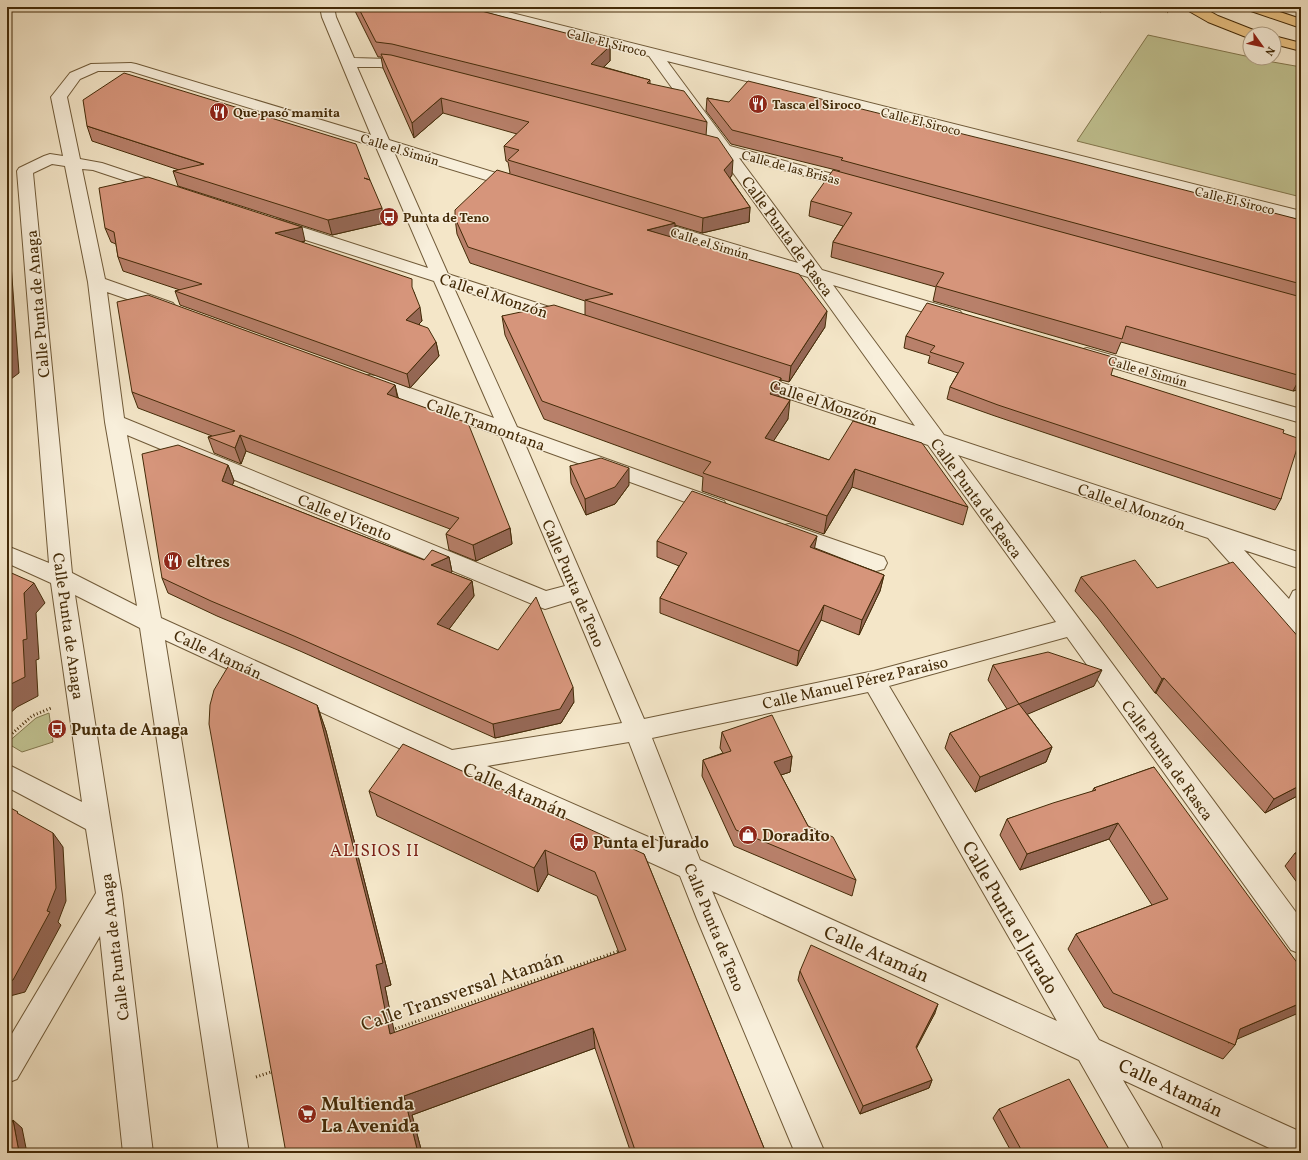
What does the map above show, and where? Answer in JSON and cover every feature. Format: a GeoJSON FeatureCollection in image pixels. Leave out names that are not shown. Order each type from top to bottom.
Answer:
{"type":"FeatureCollection","features":[{"type":"Feature","properties":{"kind":"main road"},"geometry":{"type":"LineString","coordinates":[[1192,7],[1212,19],[1242,31]]}},
{"type":"Feature","properties":{"kind":"main road"},"geometry":{"type":"LineString","coordinates":[[1253,7],[1301,24]]}},
{"type":"Feature","properties":{"kind":"main road"},"geometry":{"type":"LineString","coordinates":[[1282,42],[1301,47]]}},
{"type":"Feature","properties":{"kind":"street","name":"Calle El Siroco"},"geometry":{"type":"LineString","coordinates":[[471,7],[1301,216]]}},
{"type":"Feature","properties":{"kind":"street","name":"Calle Punta de Teno"},"geometry":{"type":"LineString","coordinates":[[325,10],[578,591],[637,731],[710,919],[810,1153]]}},
{"type":"Feature","properties":{"kind":"street","name":"Calle Punta de Rasca"},"geometry":{"type":"LineString","coordinates":[[655,54],[1301,942]]}},
{"type":"Feature","properties":{"kind":"street"},"geometry":{"type":"LineString","coordinates":[[348,63],[364,61],[394,64],[425,72]]}},
{"type":"Feature","properties":{"kind":"street","name":"Calle el Simún"},"geometry":{"type":"LineString","coordinates":[[72,162],[59,97],[74,76],[96,67],[131,67],[535,190]]}},
{"type":"Feature","properties":{"kind":"street","name":"Calle de las Brisas"},"geometry":{"type":"LineString","coordinates":[[702,143],[871,189]]}},
{"type":"Feature","properties":{"kind":"street","name":"Calle Punta de Anaga"},"geometry":{"type":"LineString","coordinates":[[72,162],[50,159],[25,171],[61,578],[99,824],[138,1153]]}},
{"type":"Feature","properties":{"kind":"street"},"geometry":{"type":"LineString","coordinates":[[183,194],[96,166],[72,162],[97,282],[115,422],[151,623],[234,1153]]}},
{"type":"Feature","properties":{"kind":"street","name":"Calle el Monzón"},"geometry":{"type":"LineString","coordinates":[[257,218],[583,324]]}},
{"type":"Feature","properties":{"kind":"street","name":"Calle el Simún"},"geometry":{"type":"LineString","coordinates":[[634,220],[968,319]]}},
{"type":"Feature","properties":{"kind":"street"},"geometry":{"type":"LineString","coordinates":[[97,282],[185,314]]}},
{"type":"Feature","properties":{"kind":"street","name":"Calle el Simún"},"geometry":{"type":"LineString","coordinates":[[1074,350],[1301,416]]}},
{"type":"Feature","properties":{"kind":"street","name":"Calle el Monzón"},"geometry":{"type":"LineString","coordinates":[[733,373],[934,438],[1301,562]]}},
{"type":"Feature","properties":{"kind":"street","name":"Calle Tramontana"},"geometry":{"type":"LineString","coordinates":[[355,376],[510,433],[734,512]]}},
{"type":"Feature","properties":{"kind":"street","name":"Calle el Viento"},"geometry":{"type":"LineString","coordinates":[[115,422],[545,600],[578,591]]}},
{"type":"Feature","properties":{"kind":"street"},"geometry":{"type":"LineString","coordinates":[[772,526],[876,563]]}},
{"type":"Feature","properties":{"kind":"street"},"geometry":{"type":"LineString","coordinates":[[1215,534],[1299,624]]}},
{"type":"Feature","properties":{"kind":"street","name":"Calle Atamán"},"geometry":{"type":"LineString","coordinates":[[7,554],[61,578],[151,623],[451,762],[690,868],[1301,1147]]}},
{"type":"Feature","properties":{"kind":"street"},"geometry":{"type":"LineString","coordinates":[[1299,624],[1301,597]]}},
{"type":"Feature","properties":{"kind":"street","name":"Calle Manuel Pérez Paraiso"},"geometry":{"type":"LineString","coordinates":[[637,731],[874,681],[1071,627]]}},
{"type":"Feature","properties":{"kind":"street","name":"Calle Punta el Jurado"},"geometry":{"type":"LineString","coordinates":[[874,681],[1149,1153]]}},
{"type":"Feature","properties":{"kind":"street","name":"Calle Atamán"},"geometry":{"type":"LineString","coordinates":[[451,762],[637,731]]}},
{"type":"Feature","properties":{"kind":"street"},"geometry":{"type":"LineString","coordinates":[[7,775],[99,824]]}},
{"type":"Feature","properties":{"kind":"street"},"geometry":{"type":"LineString","coordinates":[[7,1070],[108,895]]}},
{"type":"Feature","properties":{"kind":"path"},"geometry":{"type":"LineString","coordinates":[[1097,7],[1101,12]]}},
{"type":"Feature","properties":{"kind":"path"},"geometry":{"type":"LineString","coordinates":[[7,738],[32,716],[47,709],[79,699]]}},
{"type":"Feature","properties":{"kind":"path","name":"Calle Transversal Atamán"},"geometry":{"type":"LineString","coordinates":[[388,1031],[628,948]]}},
{"type":"Feature","properties":{"kind":"path"},"geometry":{"type":"LineString","coordinates":[[223,1088],[276,1070]]}},
{"type":"Feature","properties":{"kind":"green space"},"geometry":{"type":"Polygon","coordinates":[[[1148,35],[1242,55],[1242,66],[1282,66],[1282,64],[1301,67],[1301,197],[1077,141],[1148,35]]]}},
{"type":"Feature","properties":{"kind":"green space"},"geometry":{"type":"Polygon","coordinates":[[[49,713],[53,742],[22,752],[7,743],[36,718],[49,713]]]}},
{"type":"Feature","properties":{"kind":"building"},"geometry":{"type":"Polygon","coordinates":[[[358,7],[466,7],[600,42],[598,44],[610,46],[591,64],[650,80],[647,83],[684,91],[707,122],[392,44],[376,42],[358,7]]]}},
{"type":"Feature","properties":{"kind":"building"},"geometry":{"type":"Polygon","coordinates":[[[381,54],[391,55],[718,138],[733,160],[724,170],[750,207],[703,218],[508,160],[519,150],[504,146],[529,122],[441,98],[412,123],[381,54]]]}},
{"type":"Feature","properties":{"kind":"building"},"geometry":{"type":"Polygon","coordinates":[[[124,73],[356,144],[382,208],[328,220],[173,171],[204,164],[87,126],[83,100],[124,73]]]}},
{"type":"Feature","properties":{"kind":"building"},"geometry":{"type":"Polygon","coordinates":[[[748,81],[1068,160],[1301,220],[1301,284],[841,160],[843,158],[732,130],[707,98],[729,102],[748,81]]]}},
{"type":"Feature","properties":{"kind":"building"},"geometry":{"type":"Polygon","coordinates":[[[497,170],[675,223],[647,230],[799,274],[827,311],[791,366],[585,300],[613,294],[468,247],[455,218],[455,210],[497,170]]]}},
{"type":"Feature","properties":{"kind":"building"},"geometry":{"type":"Polygon","coordinates":[[[833,170],[1301,297],[1301,376],[1126,326],[1122,339],[936,286],[944,273],[833,242],[852,213],[811,201],[833,170]]]}},
{"type":"Feature","properties":{"kind":"building"},"geometry":{"type":"Polygon","coordinates":[[[148,177],[302,227],[275,233],[412,279],[412,287],[420,307],[406,320],[428,328],[436,342],[407,374],[175,291],[202,284],[118,257],[114,232],[105,228],[99,188],[148,177]]]}},
{"type":"Feature","properties":{"kind":"building"},"geometry":{"type":"Polygon","coordinates":[[[148,295],[395,385],[387,394],[468,423],[510,528],[473,545],[446,534],[459,518],[240,435],[235,448],[208,437],[235,431],[132,392],[117,302],[148,295]]]}},
{"type":"Feature","properties":{"kind":"building"},"geometry":{"type":"Polygon","coordinates":[[[7,302],[11,356],[7,359],[7,302]]]}},
{"type":"Feature","properties":{"kind":"building"},"geometry":{"type":"Polygon","coordinates":[[[927,303],[1116,358],[1111,375],[1284,430],[1283,433],[1300,439],[1281,499],[998,405],[950,387],[964,363],[930,352],[935,346],[906,336],[927,303]]]}},
{"type":"Feature","properties":{"kind":"building"},"geometry":{"type":"Polygon","coordinates":[[[554,305],[781,378],[770,394],[790,400],[765,438],[829,460],[853,421],[922,443],[968,507],[855,469],[827,516],[703,473],[711,462],[542,401],[502,316],[554,305]]]}},
{"type":"Feature","properties":{"kind":"building"},"geometry":{"type":"Polygon","coordinates":[[[178,445],[228,465],[222,481],[424,560],[432,550],[449,557],[431,565],[472,581],[437,624],[498,650],[536,597],[573,687],[560,709],[493,724],[211,601],[162,578],[142,454],[178,445]]]}},
{"type":"Feature","properties":{"kind":"building"},"geometry":{"type":"Polygon","coordinates":[[[601,458],[629,468],[615,487],[585,499],[570,466],[601,458]]]}},
{"type":"Feature","properties":{"kind":"building"},"geometry":{"type":"Polygon","coordinates":[[[692,491],[817,536],[810,547],[884,575],[862,620],[824,605],[799,651],[660,598],[687,553],[657,541],[692,491]]]}},
{"type":"Feature","properties":{"kind":"building"},"geometry":{"type":"Polygon","coordinates":[[[1135,560],[1157,588],[1233,562],[1301,640],[1301,785],[1274,799],[1164,678],[1162,679],[1104,604],[1081,577],[1135,560]]]}},
{"type":"Feature","properties":{"kind":"building"},"geometry":{"type":"Polygon","coordinates":[[[7,571],[34,583],[24,593],[27,639],[23,640],[25,677],[7,686],[7,571]]]}},
{"type":"Feature","properties":{"kind":"building"},"geometry":{"type":"Polygon","coordinates":[[[1048,652],[1102,670],[1019,704],[993,665],[1048,652]]]}},
{"type":"Feature","properties":{"kind":"building"},"geometry":{"type":"Polygon","coordinates":[[[229,665],[317,705],[383,963],[376,965],[390,1034],[626,950],[595,872],[545,850],[534,868],[369,791],[403,744],[644,854],[766,1153],[636,1153],[593,1028],[404,1096],[418,1153],[286,1153],[209,724],[210,705],[214,690],[229,665]]]}},
{"type":"Feature","properties":{"kind":"building"},"geometry":{"type":"Polygon","coordinates":[[[1019,704],[1052,747],[980,777],[950,733],[1019,704]]]}},
{"type":"Feature","properties":{"kind":"building"},"geometry":{"type":"Polygon","coordinates":[[[772,715],[792,756],[774,762],[808,826],[833,837],[856,880],[736,830],[703,760],[731,751],[722,732],[772,715]]]}},
{"type":"Feature","properties":{"kind":"building"},"geometry":{"type":"Polygon","coordinates":[[[1154,767],[1301,968],[1301,1003],[1240,1029],[1235,1045],[1113,993],[1076,934],[1168,899],[1118,823],[1027,854],[1007,819],[1096,790],[1094,788],[1154,767]]]}},
{"type":"Feature","properties":{"kind":"building"},"geometry":{"type":"Polygon","coordinates":[[[7,806],[53,833],[56,888],[47,911],[50,912],[13,980],[7,982],[7,806]]]}},
{"type":"Feature","properties":{"kind":"building"},"geometry":{"type":"Polygon","coordinates":[[[1301,851],[1301,861],[1295,853],[1301,851]]]}},
{"type":"Feature","properties":{"kind":"building"},"geometry":{"type":"Polygon","coordinates":[[[811,945],[938,1004],[916,1047],[932,1080],[863,1106],[800,971],[811,945]]]}},
{"type":"Feature","properties":{"kind":"building"},"geometry":{"type":"Polygon","coordinates":[[[1069,1079],[1111,1153],[1023,1153],[999,1109],[1069,1079]]]}},
{"type":"Feature","properties":{"kind":"building"},"geometry":{"type":"Polygon","coordinates":[[[13,1120],[19,1153],[7,1153],[7,1133],[13,1120]]]}},
{"type":"Feature","properties":{"kind":"place","name":"Tasca el Siroco"},"geometry":{"type":"Point","coordinates":[758,104]}},
{"type":"Feature","properties":{"kind":"place","name":"Que pasó mamita"},"geometry":{"type":"Point","coordinates":[219,112]}},
{"type":"Feature","properties":{"kind":"place","name":"Punta de Teno"},"geometry":{"type":"Point","coordinates":[389,217]}},
{"type":"Feature","properties":{"kind":"place","name":"eltres"},"geometry":{"type":"Point","coordinates":[173,561]}},
{"type":"Feature","properties":{"kind":"place","name":"Punta de Anaga"},"geometry":{"type":"Point","coordinates":[57,729]}},
{"type":"Feature","properties":{"kind":"place","name":"Doradito"},"geometry":{"type":"Point","coordinates":[748,835]}},
{"type":"Feature","properties":{"kind":"place","name":"Punta el Jurado"},"geometry":{"type":"Point","coordinates":[579,842]}},
{"type":"Feature","properties":{"kind":"place","name":"Multienda La Avenida"},"geometry":{"type":"Point","coordinates":[307,1114]}},
{"type":"Feature","properties":{"kind":"district","name":"ALISIOS II"},"geometry":{"type":"Point","coordinates":[375,850]}}]}
